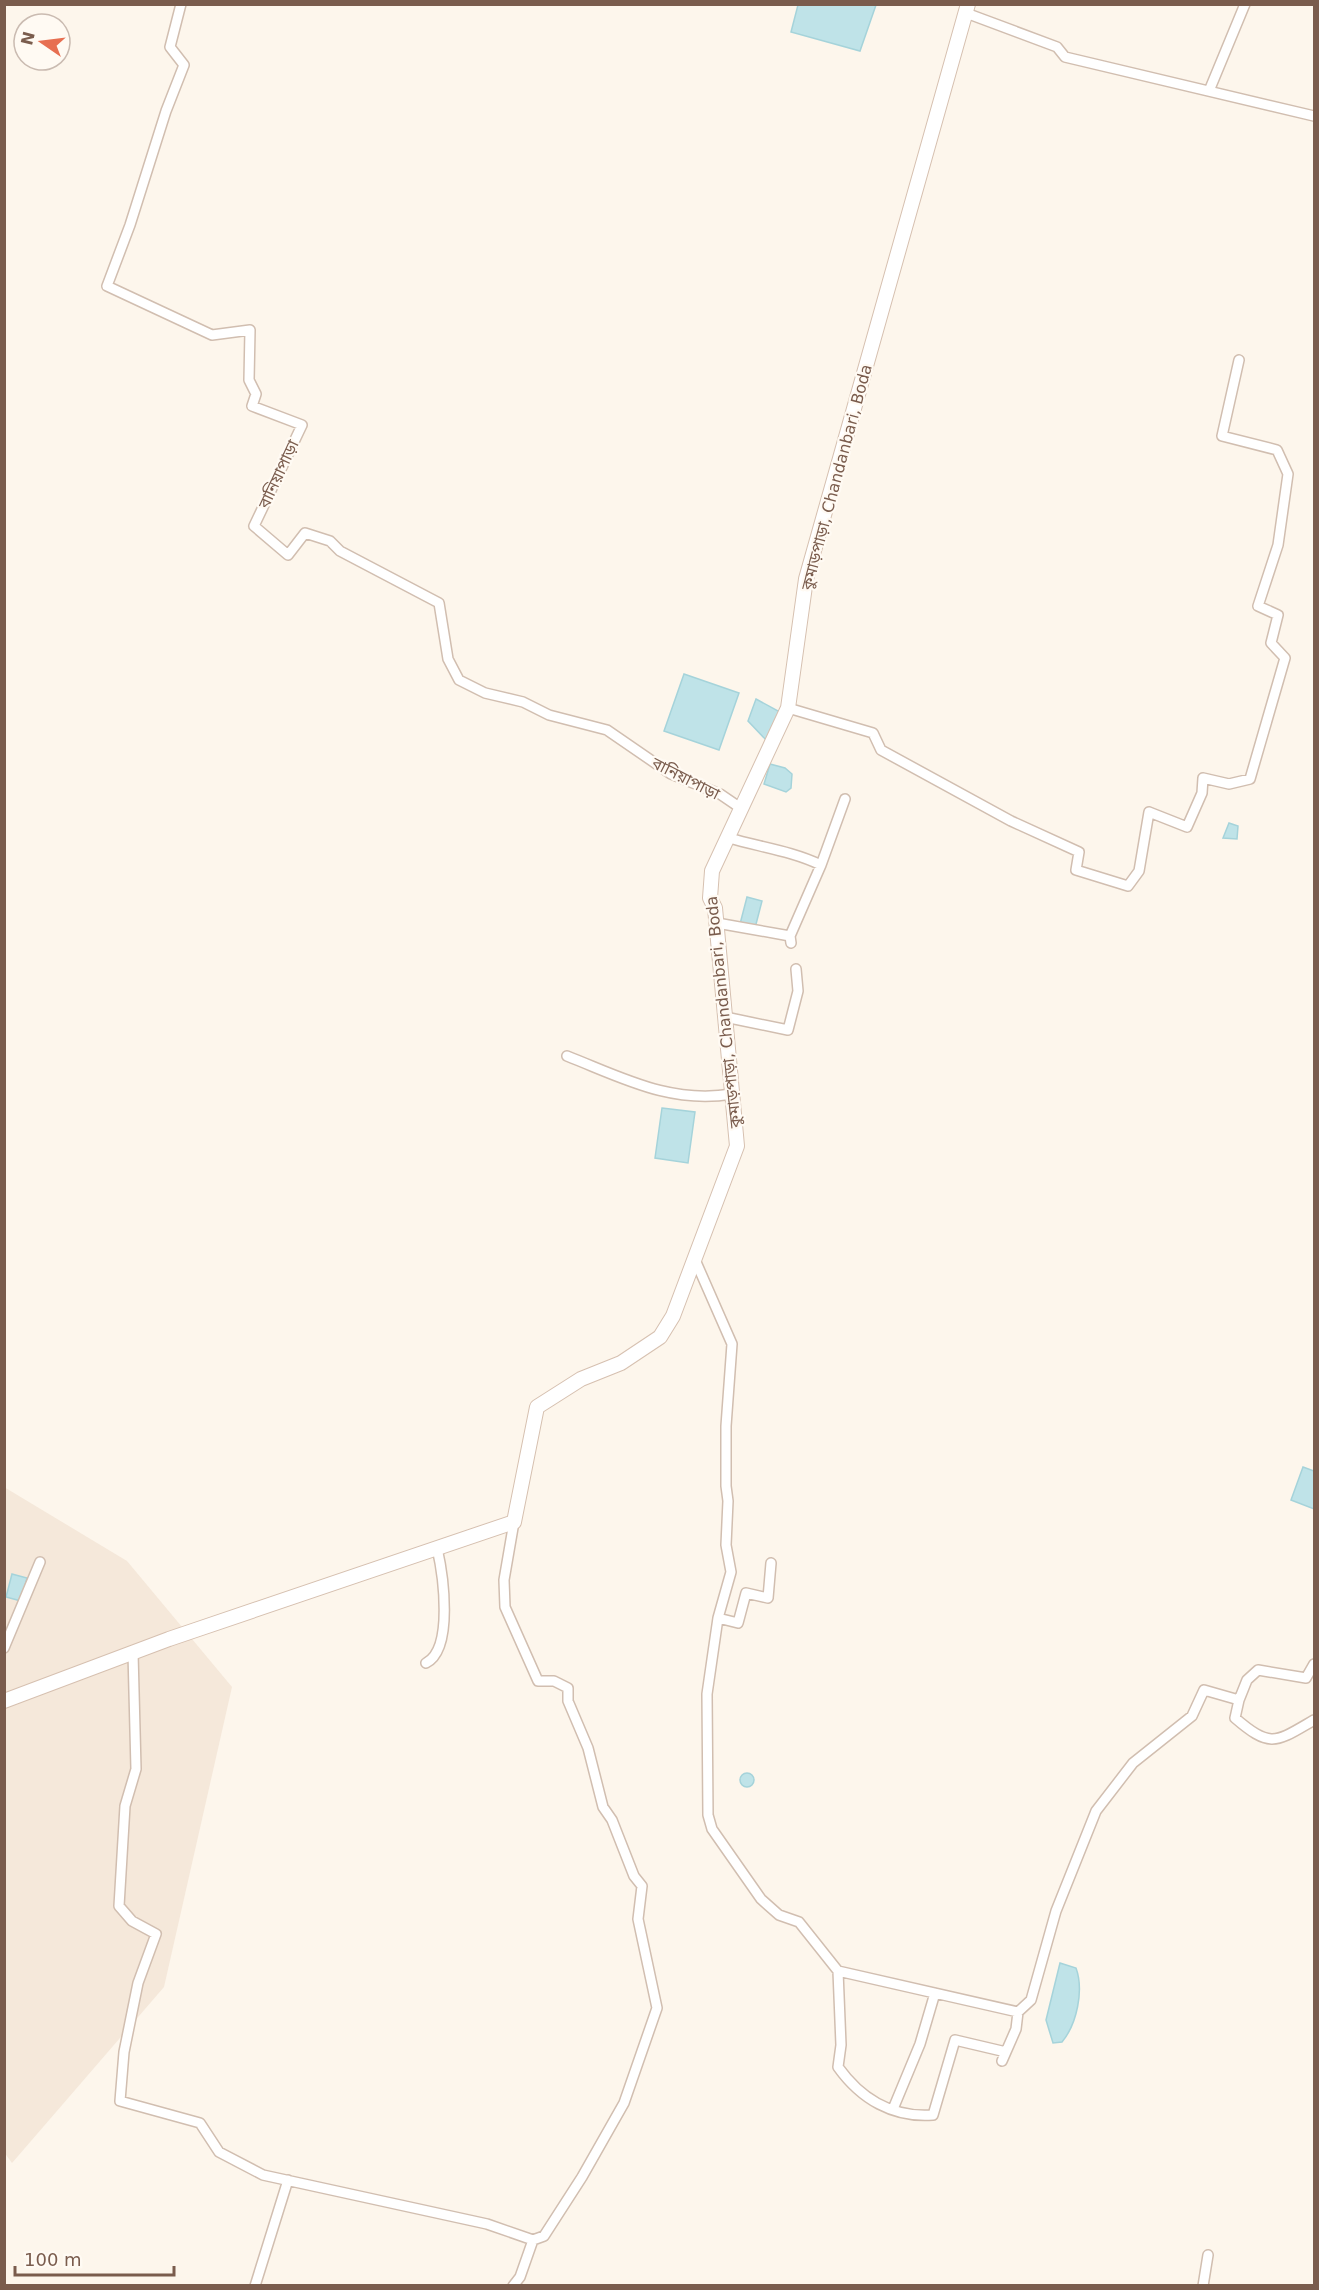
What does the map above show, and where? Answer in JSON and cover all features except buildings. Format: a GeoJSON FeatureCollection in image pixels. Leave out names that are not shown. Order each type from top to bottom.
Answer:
{"type":"FeatureCollection","features":[{"type":"Feature","properties":{"kind":"street","name":"বানিয়াপাড়া"},"geometry":{"type":"LineString","coordinates":[[181,4],[170,47],[184,65],[166,111],[130,225],[107,286],[212,335],[250,330],[249,380],[256,394],[252,406],[302,425],[254,526],[288,555],[305,533],[330,541],[340,551],[439,603],[448,659],[459,680],[485,693],[523,702],[549,715],[607,730],[671,774],[720,794],[742,809]]}},
{"type":"Feature","properties":{"kind":"street"},"geometry":{"type":"LineString","coordinates":[[1209,91],[1245,4]]}},
{"type":"Feature","properties":{"kind":"street","name":"কুমাড়পাড়া, Chandanbari, Boda"},"geometry":{"type":"LineString","coordinates":[[514,1522],[537,1407],[576,1382],[621,1363],[660,1336],[673,1316],[696,1262],[737,1146],[717,923],[715,908],[710,898],[712,871],[788,708],[806,579],[967,9]]}},
{"type":"Feature","properties":{"kind":"street"},"geometry":{"type":"LineString","coordinates":[[967,9],[1058,47],[1065,57],[1314,116]]}},
{"type":"Feature","properties":{"kind":"street"},"geometry":{"type":"LineString","coordinates":[[788,708],[873,733],[881,750],[1011,821],[1079,852],[1076,870],[1128,886],[1139,871],[1149,812],[1187,827],[1202,792],[1203,778],[1229,784],[1250,779],[1285,658],[1271,643],[1278,615],[1258,606],[1278,545],[1288,474],[1277,450],[1222,435],[1239,360]]}},
{"type":"Feature","properties":{"kind":"street"},"geometry":{"type":"LineString","coordinates":[[717,923],[790,939],[845,799]]}},
{"type":"Feature","properties":{"kind":"street"},"geometry":{"type":"LineString","coordinates":[[729,838],[772,851],[797,853],[821,865]]}},
{"type":"Feature","properties":{"kind":"street"},"geometry":{"type":"LineString","coordinates":[[725,1017],[788,1030],[798,991],[796,969]]}},
{"type":"Feature","properties":{"kind":"street"},"geometry":{"type":"LineString","coordinates":[[567,1056],[656,1092],[698,1098],[732,1094]]}},
{"type":"Feature","properties":{"kind":"street"},"geometry":{"type":"LineString","coordinates":[[696,1262],[732,1344],[726,1476],[728,1501],[726,1545],[731,1572],[718,1618],[707,1694],[708,1815],[712,1829],[762,1899],[779,1915],[799,1922],[838,1971],[841,2045],[838,2067],[852,2086],[869,2100],[915,2116],[933,2115],[955,2040],[1004,2057],[1016,2029],[1018,2012],[1031,2000],[1056,1911],[1096,1811],[1133,1763],[1192,1716],[1203,1690],[1239,1700]]}},
{"type":"Feature","properties":{"kind":"street"},"geometry":{"type":"LineString","coordinates":[[4,1701],[133,1653],[514,1522],[504,1580],[505,1607],[538,1681],[554,1681],[568,1688],[568,1701],[588,1748],[603,1807],[612,1820],[634,1876],[642,1886],[638,1919],[657,2008],[624,2103],[582,2177],[544,2236],[533,2240],[487,2224],[263,2175],[219,2152],[200,2123],[120,2101],[124,2052],[138,1983],[156,1934],[132,1921],[119,1906],[125,1806],[136,1769],[133,1653]]}},
{"type":"Feature","properties":{"kind":"street"},"geometry":{"type":"LineString","coordinates":[[426,1663],[434,1659],[442,1644],[443,1574],[437,1548]]}},
{"type":"Feature","properties":{"kind":"street"},"geometry":{"type":"LineString","coordinates":[[4,1648],[40,1563]]}},
{"type":"Feature","properties":{"kind":"street"},"geometry":{"type":"LineString","coordinates":[[718,1618],[738,1623],[746,1593],[768,1598],[771,1563]]}},
{"type":"Feature","properties":{"kind":"street"},"geometry":{"type":"LineString","coordinates":[[1314,1664],[1306,1678],[1258,1670],[1247,1680],[1235,1718],[1253,1733],[1272,1741],[1284,1738],[1314,1720]]}},
{"type":"Feature","properties":{"kind":"street"},"geometry":{"type":"LineString","coordinates":[[838,1971],[1018,2012]]}},
{"type":"Feature","properties":{"kind":"street"},"geometry":{"type":"LineString","coordinates":[[893,2109],[920,2044],[935,1993]]}},
{"type":"Feature","properties":{"kind":"street"},"geometry":{"type":"LineString","coordinates":[[255,2286],[288,2180]]}},
{"type":"Feature","properties":{"kind":"street"},"geometry":{"type":"LineString","coordinates":[[513,2286],[520,2277],[533,2240]]}},
{"type":"Feature","properties":{"kind":"street"},"geometry":{"type":"LineString","coordinates":[[1203,2286],[1208,2255]]}},
{"type":"Feature","properties":{"kind":"shaded area"},"geometry":{"type":"Polygon","coordinates":[[[4,1487],[127,1561],[232,1687],[164,1987],[12,2163],[4,2152],[4,1487]]]}},
{"type":"Feature","properties":{"kind":"water"},"geometry":{"type":"Polygon","coordinates":[[[798,4],[876,5],[860,51],[791,32],[798,4]]]}},
{"type":"Feature","properties":{"kind":"water"},"geometry":{"type":"Polygon","coordinates":[[[684,674],[739,693],[719,750],[664,731],[684,674]]]}},
{"type":"Feature","properties":{"kind":"water"},"geometry":{"type":"Polygon","coordinates":[[[756,699],[780,712],[767,741],[748,721],[756,699]]]}},
{"type":"Feature","properties":{"kind":"water"},"geometry":{"type":"Polygon","coordinates":[[[770,764],[785,768],[792,774],[791,788],[786,792],[764,784],[770,764]]]}},
{"type":"Feature","properties":{"kind":"water"},"geometry":{"type":"Polygon","coordinates":[[[1229,823],[1238,826],[1237,839],[1223,838],[1229,823]]]}},
{"type":"Feature","properties":{"kind":"water"},"geometry":{"type":"Polygon","coordinates":[[[747,897],[762,901],[755,928],[740,924],[747,897]]]}},
{"type":"Feature","properties":{"kind":"water"},"geometry":{"type":"Polygon","coordinates":[[[662,1108],[695,1112],[688,1163],[655,1158],[662,1108]]]}},
{"type":"Feature","properties":{"kind":"water"},"geometry":{"type":"Polygon","coordinates":[[[1303,1467],[1314,1471],[1314,1509],[1291,1500],[1303,1467]]]}},
{"type":"Feature","properties":{"kind":"water"},"geometry":{"type":"Polygon","coordinates":[[[12,1574],[27,1578],[21,1601],[6,1597],[12,1574]]]}},
{"type":"Feature","properties":{"kind":"water"},"geometry":{"type":"Polygon","coordinates":[[[744,1773],[750,1773],[754,1780],[750,1787],[744,1787],[740,1783],[740,1777],[744,1773]]]}},
{"type":"Feature","properties":{"kind":"water"},"geometry":{"type":"Polygon","coordinates":[[[1060,1963],[1076,1968],[1079,1996],[1072,2026],[1062,2042],[1053,2043],[1046,2020],[1060,1963]]]}}]}
